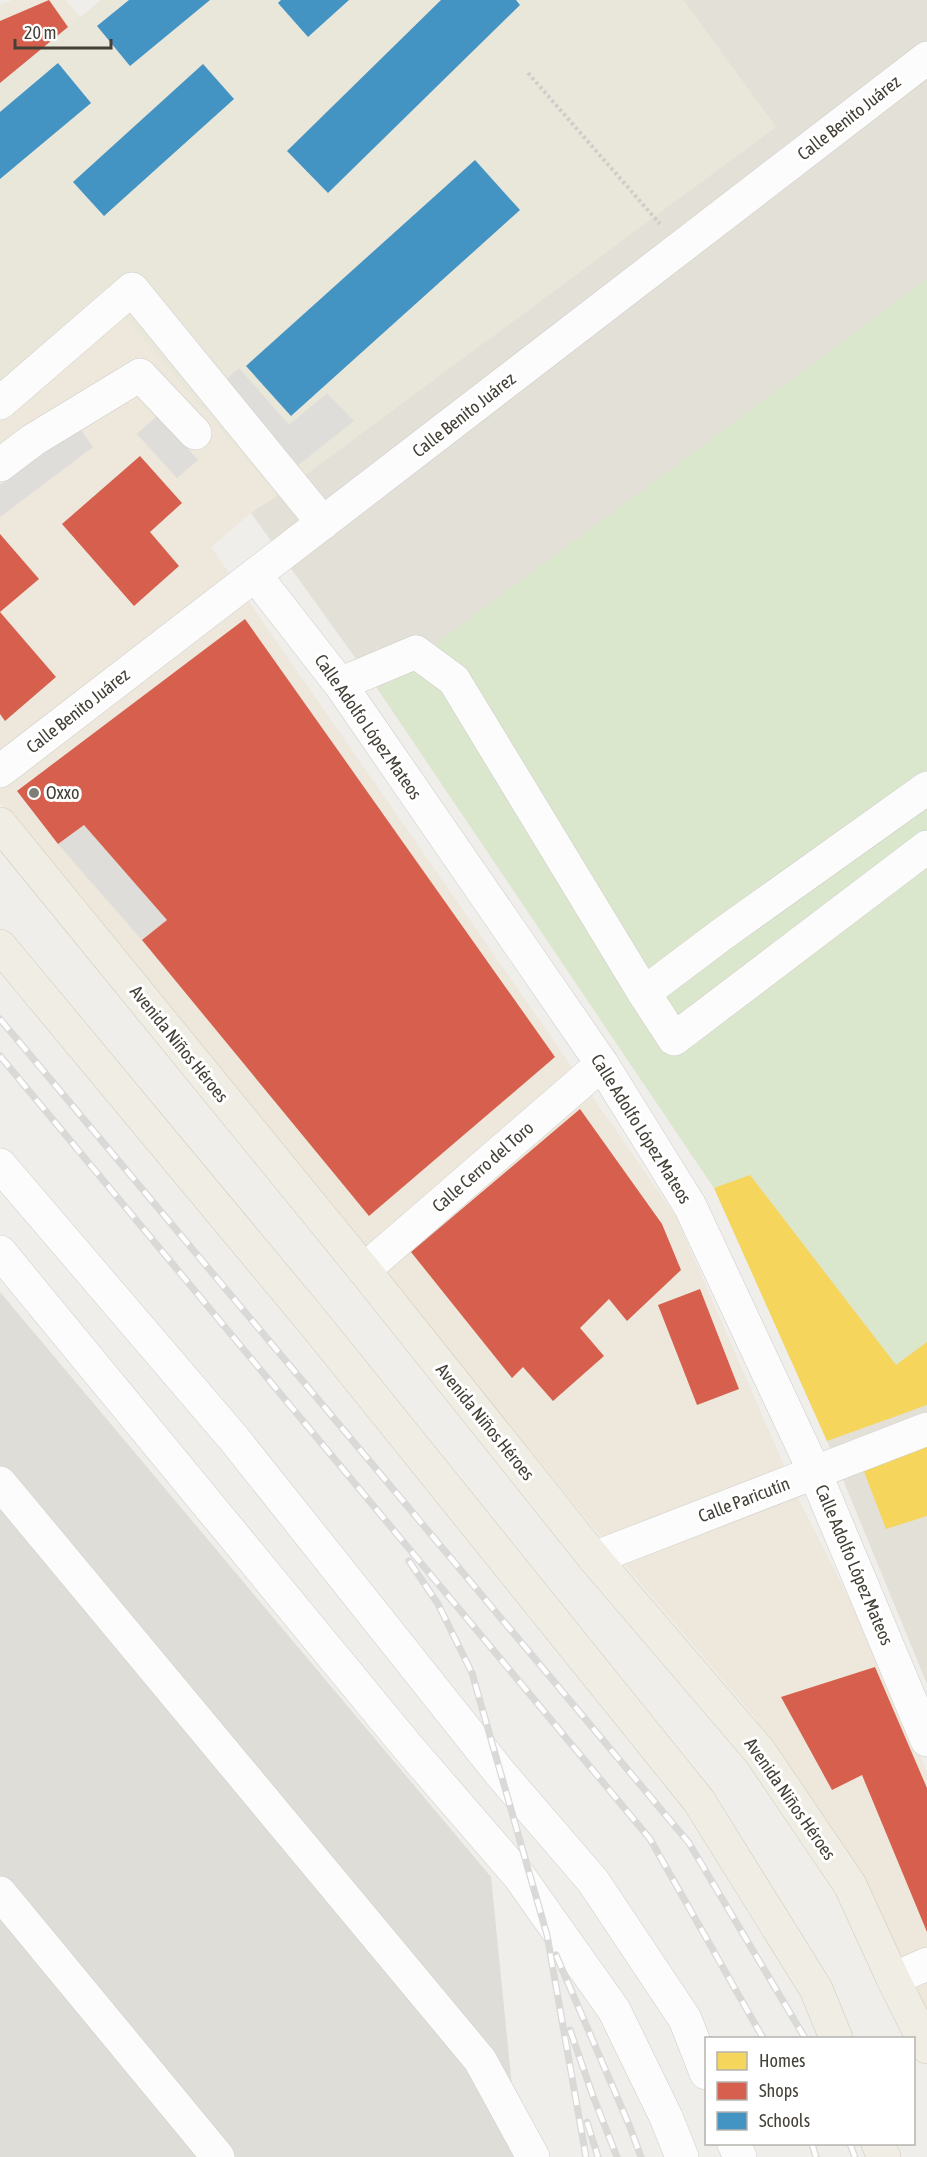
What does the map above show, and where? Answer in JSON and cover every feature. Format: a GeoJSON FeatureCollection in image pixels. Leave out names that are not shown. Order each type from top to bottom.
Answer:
{"type":"FeatureCollection","features":[{"type":"Feature","properties":{"kind":"main road","name":"Avenida Niños Héroes"},"geometry":{"type":"LineString","coordinates":[[0,824],[364,1270],[594,1558],[760,1752],[850,1885],[892,1979],[927,2047]]}},
{"type":"Feature","properties":{"kind":"main road"},"geometry":{"type":"LineString","coordinates":[[0,946],[317,1327],[699,1801],[816,1989],[836,2037]]}},
{"type":"Feature","properties":{"kind":"street","name":"Calle Benito Juárez"},"geometry":{"type":"LineString","coordinates":[[0,771],[927,58]]}},
{"type":"Feature","properties":{"kind":"street"},"geometry":{"type":"LineString","coordinates":[[0,403],[132,289],[323,522]]}},
{"type":"Feature","properties":{"kind":"street"},"geometry":{"type":"LineString","coordinates":[[0,465],[33,440],[140,375],[195,433]]}},
{"type":"Feature","properties":{"kind":"street","name":"Calle Adolfo López Mateos"},"geometry":{"type":"LineString","coordinates":[[255,575],[340,684],[602,1064],[690,1206],[815,1473],[927,1740]]}},
{"type":"Feature","properties":{"kind":"street"},"geometry":{"type":"LineString","coordinates":[[340,684],[416,652],[454,680],[674,1039],[927,847]]}},
{"type":"Feature","properties":{"kind":"street"},"geometry":{"type":"LineString","coordinates":[[644,993],[927,788]]}},
{"type":"Feature","properties":{"kind":"street","name":"Calle Cerro del Toro"},"geometry":{"type":"LineString","coordinates":[[364,1270],[602,1064]]}},
{"type":"Feature","properties":{"kind":"street"},"geometry":{"type":"LineString","coordinates":[[0,1165],[236,1440],[500,1773],[593,1881],[685,2019],[705,2070]]}},
{"type":"Feature","properties":{"kind":"street"},"geometry":{"type":"LineString","coordinates":[[0,1252],[398,1736],[519,1876],[614,2010],[666,2117],[682,2157]]}},
{"type":"Feature","properties":{"kind":"street","name":"Calle Paricutín"},"geometry":{"type":"LineString","coordinates":[[594,1558],[927,1429]]}},
{"type":"Feature","properties":{"kind":"street"},"geometry":{"type":"LineString","coordinates":[[0,1483],[480,2060],[533,2157]]}},
{"type":"Feature","properties":{"kind":"street"},"geometry":{"type":"LineString","coordinates":[[0,1893],[218,2157]]}},
{"type":"Feature","properties":{"kind":"street"},"geometry":{"type":"LineString","coordinates":[[892,1979],[927,1964]]}},
{"type":"Feature","properties":{"kind":"path"},"geometry":{"type":"LineString","coordinates":[[528,73],[680,248]]}},
{"type":"Feature","properties":{"kind":"shaded area"},"geometry":{"type":"Polygon","coordinates":[[[12,0],[65,0],[80,17],[0,83],[0,5],[12,0]]]}},
{"type":"Feature","properties":{"kind":"shaded area"},"geometry":{"type":"Polygon","coordinates":[[[101,0],[683,0],[776,127],[277,496],[102,291],[0,380],[0,83],[101,0]]]}},
{"type":"Feature","properties":{"kind":"shaded area"},"geometry":{"type":"Polygon","coordinates":[[[683,0],[927,0],[927,1684],[827,1441],[714,1188],[377,688],[251,513],[775,126],[683,0]]]}},
{"type":"Feature","properties":{"kind":"shaded area"},"geometry":{"type":"Polygon","coordinates":[[[102,291],[277,496],[251,513],[211,547],[676,1217],[799,1500],[884,1667],[927,1772],[927,2017],[862,1874],[753,1715],[602,1538],[0,803],[0,380],[102,291]]]}},
{"type":"Feature","properties":{"kind":"shaded area"},"geometry":{"type":"Polygon","coordinates":[[[239,368],[289,425],[327,393],[354,421],[278,481],[206,397],[239,368]]]}},
{"type":"Feature","properties":{"kind":"shaded area"},"geometry":{"type":"Polygon","coordinates":[[[158,415],[198,460],[177,478],[137,434],[158,415]]]}},
{"type":"Feature","properties":{"kind":"shaded area"},"geometry":{"type":"Polygon","coordinates":[[[78,426],[93,447],[0,517],[0,485],[78,426]]]}},
{"type":"Feature","properties":{"kind":"shaded area"},"geometry":{"type":"Polygon","coordinates":[[[84,825],[167,920],[142,940],[58,844],[84,825]]]}},
{"type":"Feature","properties":{"kind":"shaded area"},"geometry":{"type":"Polygon","coordinates":[[[0,1292],[491,1877],[519,2157],[0,2157],[0,1292]]]}},
{"type":"Feature","properties":{"kind":"green space"},"geometry":{"type":"Polygon","coordinates":[[[927,278],[927,1342],[896,1365],[751,1175],[714,1188],[377,688],[927,278]]]}},
{"type":"Feature","properties":{"kind":"building: Homes"},"geometry":{"type":"Polygon","coordinates":[[[750,1175],[896,1365],[927,1342],[927,1405],[827,1441],[714,1188],[750,1175]]]}},
{"type":"Feature","properties":{"kind":"building: Homes"},"geometry":{"type":"Polygon","coordinates":[[[927,1444],[927,1516],[886,1529],[863,1469],[927,1444]]]}},
{"type":"Feature","properties":{"kind":"building: Shops"},"geometry":{"type":"Polygon","coordinates":[[[49,0],[68,27],[0,83],[0,21],[49,0]]]}},
{"type":"Feature","properties":{"kind":"building: Shops"},"geometry":{"type":"Polygon","coordinates":[[[140,456],[182,503],[150,532],[179,566],[134,606],[62,524],[140,456]]]}},
{"type":"Feature","properties":{"kind":"building: Shops"},"geometry":{"type":"Polygon","coordinates":[[[0,534],[39,579],[0,612],[0,534]]]}},
{"type":"Feature","properties":{"kind":"building: Shops"},"geometry":{"type":"Polygon","coordinates":[[[0,612],[56,677],[5,721],[0,714],[0,612]]]}},
{"type":"Feature","properties":{"kind":"building: Shops"},"geometry":{"type":"Polygon","coordinates":[[[245,619],[555,1057],[369,1216],[142,940],[167,920],[84,825],[58,844],[17,791],[245,619]]]}},
{"type":"Feature","properties":{"kind":"building: Shops"},"geometry":{"type":"Polygon","coordinates":[[[580,1109],[662,1224],[681,1270],[627,1321],[609,1299],[580,1328],[604,1356],[553,1401],[523,1367],[512,1378],[411,1252],[580,1109]]]}},
{"type":"Feature","properties":{"kind":"building: Shops"},"geometry":{"type":"Polygon","coordinates":[[[700,1289],[739,1389],[697,1405],[658,1305],[700,1289]]]}},
{"type":"Feature","properties":{"kind":"building: Shops"},"geometry":{"type":"Polygon","coordinates":[[[875,1667],[927,1788],[927,1932],[862,1775],[832,1790],[781,1697],[875,1667]]]}},
{"type":"Feature","properties":{"kind":"building: Schools"},"geometry":{"type":"Polygon","coordinates":[[[129,0],[210,0],[130,66],[97,26],[129,0]]]}},
{"type":"Feature","properties":{"kind":"building: Schools"},"geometry":{"type":"Polygon","coordinates":[[[281,0],[349,0],[308,37],[278,3],[281,0]]]}},
{"type":"Feature","properties":{"kind":"building: Schools"},"geometry":{"type":"Polygon","coordinates":[[[441,0],[516,0],[520,5],[328,193],[287,151],[441,0]]]}},
{"type":"Feature","properties":{"kind":"building: Schools"},"geometry":{"type":"Polygon","coordinates":[[[58,63],[91,103],[0,179],[0,112],[58,63]]]}},
{"type":"Feature","properties":{"kind":"building: Schools"},"geometry":{"type":"Polygon","coordinates":[[[203,64],[234,99],[104,216],[73,182],[203,64]]]}},
{"type":"Feature","properties":{"kind":"building: Schools"},"geometry":{"type":"Polygon","coordinates":[[[475,160],[520,210],[291,416],[246,366],[475,160]]]}},
{"type":"Feature","properties":{"kind":"railway"},"geometry":{"type":"LineString","coordinates":[[0,1019],[689,1843],[804,2037]]}},
{"type":"Feature","properties":{"kind":"railway"},"geometry":{"type":"LineString","coordinates":[[0,1056],[650,1839],[762,2037]]}},
{"type":"Feature","properties":{"kind":"railway"},"geometry":{"type":"LineString","coordinates":[[409,1561],[438,1604],[472,1673],[547,1935],[586,2157]]}},
{"type":"Feature","properties":{"kind":"railway"},"geometry":{"type":"LineString","coordinates":[[556,1955],[641,2157]]}},
{"type":"Feature","properties":{"kind":"railway"},"geometry":{"type":"LineString","coordinates":[[570,2030],[617,2157]]}},
{"type":"Feature","properties":{"kind":"railway"},"geometry":{"type":"LineString","coordinates":[[587,2122],[598,2157]]}},
{"type":"Feature","properties":{"kind":"railway"},"geometry":{"type":"LineString","coordinates":[[812,2145],[816,2157]]}},
{"type":"Feature","properties":{"kind":"railway"},"geometry":{"type":"LineString","coordinates":[[850,2145],[855,2157]]}},
{"type":"Feature","properties":{"kind":"place","name":"Oxxo"},"geometry":{"type":"Point","coordinates":[34,793]}}]}
